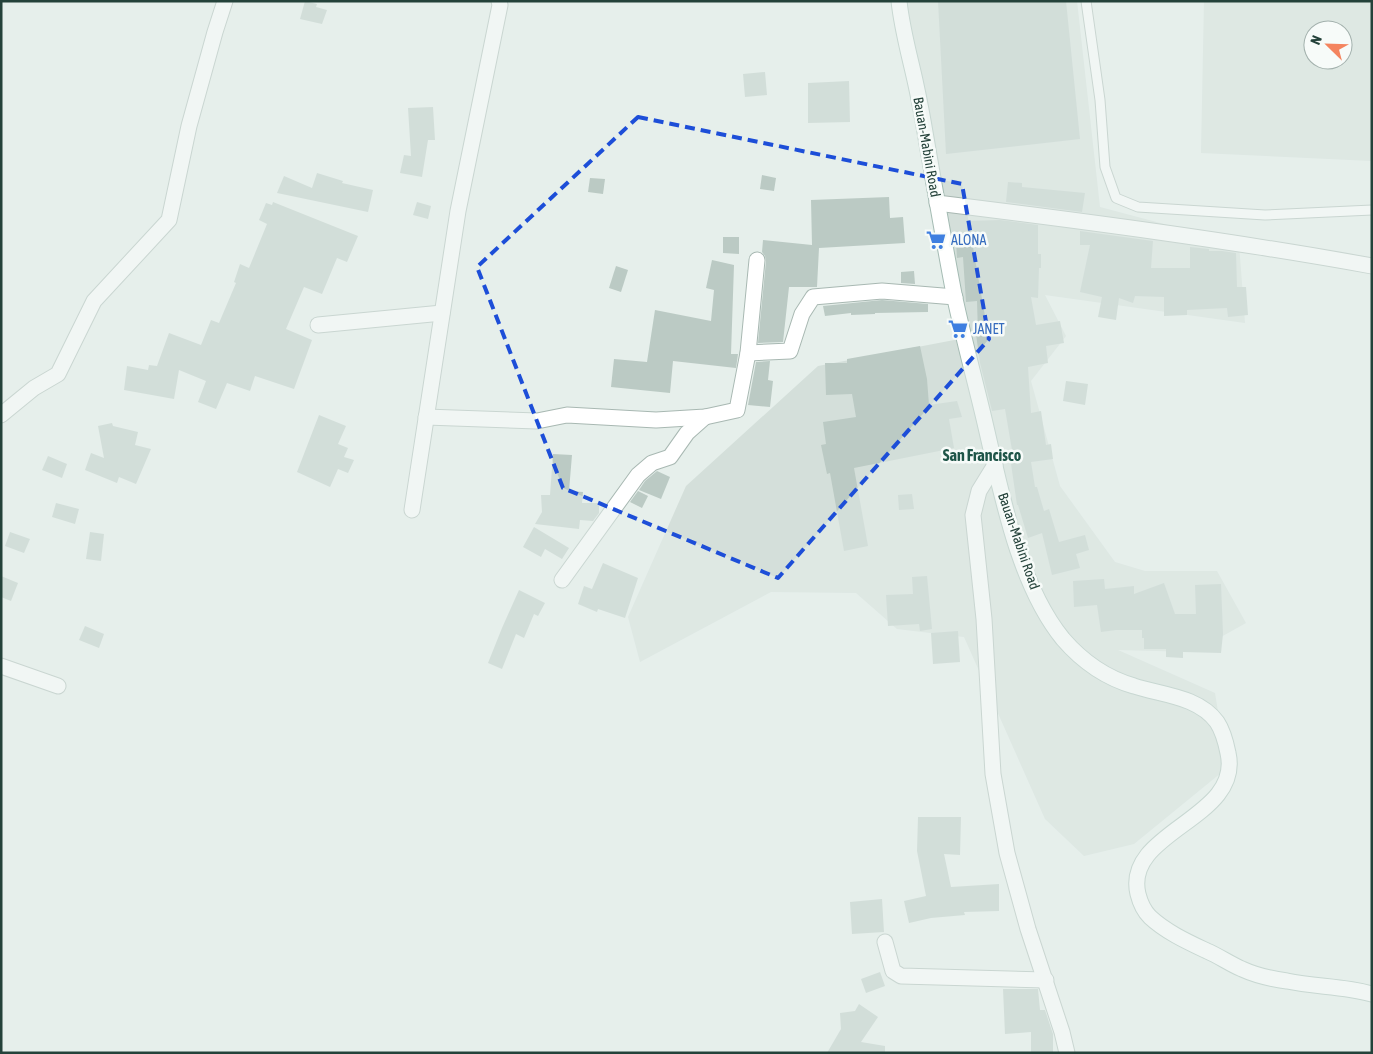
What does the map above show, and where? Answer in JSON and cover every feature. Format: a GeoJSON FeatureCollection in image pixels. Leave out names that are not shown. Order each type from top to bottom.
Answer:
{"type":"FeatureCollection","features":[{"type":"Feature","properties":{"kind":"street"},"geometry":{"type":"LineString","coordinates":[[1,415],[34,388],[58,374],[94,301],[169,220],[189,126],[225,1]]}},
{"type":"Feature","properties":{"kind":"street"},"geometry":{"type":"LineString","coordinates":[[412,510],[458,211],[500,5],[499,1]]}},
{"type":"Feature","properties":{"kind":"street","name":"Bauan-Mabini Road"},"geometry":{"type":"LineString","coordinates":[[899,1],[903,31],[917,89],[955,297],[1008,517],[1024,567],[1047,617],[1065,641],[1084,660],[1101,672],[1131,686],[1189,701],[1208,712],[1219,724],[1226,745],[1230,760],[1227,776],[1221,789],[1196,817],[1160,841],[1149,851],[1140,865],[1136,881],[1143,906],[1150,916],[1187,942],[1243,970],[1287,982],[1372,994]]}},
{"type":"Feature","properties":{"kind":"street"},"geometry":{"type":"LineString","coordinates":[[937,203],[1138,228],[1262,246],[1372,266]]}},
{"type":"Feature","properties":{"kind":"street"},"geometry":{"type":"LineString","coordinates":[[426,417],[537,421],[567,415],[656,420],[705,417],[738,410],[748,353],[757,260]]}},
{"type":"Feature","properties":{"kind":"street"},"geometry":{"type":"LineString","coordinates":[[748,353],[790,351],[802,314],[813,297],[882,291],[955,297]]}},
{"type":"Feature","properties":{"kind":"street"},"geometry":{"type":"LineString","coordinates":[[318,325],[442,314]]}},
{"type":"Feature","properties":{"kind":"street"},"geometry":{"type":"LineString","coordinates":[[562,580],[638,475],[652,463],[670,457],[687,433],[705,417]]}},
{"type":"Feature","properties":{"kind":"street"},"geometry":{"type":"LineString","coordinates":[[995,465],[979,490],[972,515],[984,619],[993,774],[1007,853],[1028,929],[1046,980],[1067,1053]]}},
{"type":"Feature","properties":{"kind":"street"},"geometry":{"type":"LineString","coordinates":[[1,666],[58,686]]}},
{"type":"Feature","properties":{"kind":"street"},"geometry":{"type":"LineString","coordinates":[[885,942],[893,971],[901,976],[1046,980]]}},
{"type":"Feature","properties":{"kind":"lane"},"geometry":{"type":"LineString","coordinates":[[1086,1],[1100,100],[1105,167],[1116,198],[1138,207],[1265,215],[1372,210]]}},
{"type":"Feature","properties":{"kind":"highlighted area"},"geometry":{"type":"Polygon","coordinates":[[[638,117],[962,184],[989,339],[778,578],[563,488],[477,267],[638,117]]]}},
{"type":"Feature","properties":{"kind":"shaded area"},"geometry":{"type":"Polygon","coordinates":[[[905,1],[1077,1],[1100,207],[1239,244],[1245,323],[1045,295],[1066,336],[1031,381],[1060,486],[1115,562],[1145,571],[1217,571],[1246,623],[1194,652],[1118,650],[1215,693],[1227,768],[1134,844],[1084,856],[1045,819],[964,637],[897,629],[856,593],[771,592],[640,662],[628,617],[686,486],[818,366],[970,337],[905,1]]]}},
{"type":"Feature","properties":{"kind":"shaded area"},"geometry":{"type":"Polygon","coordinates":[[[1204,1],[1372,1],[1372,161],[1201,153],[1204,1]]]}},
{"type":"Feature","properties":{"kind":"building"},"geometry":{"type":"Polygon","coordinates":[[[305,1],[317,4],[316,7],[327,10],[322,24],[300,19],[305,1]]]}},
{"type":"Feature","properties":{"kind":"building"},"geometry":{"type":"Polygon","coordinates":[[[938,1],[1066,1],[1080,139],[946,154],[938,1]]]}},
{"type":"Feature","properties":{"kind":"building"},"geometry":{"type":"Polygon","coordinates":[[[765,72],[767,95],[745,97],[743,74],[765,72]]]}},
{"type":"Feature","properties":{"kind":"building"},"geometry":{"type":"Polygon","coordinates":[[[849,81],[850,122],[808,123],[808,83],[849,81]]]}},
{"type":"Feature","properties":{"kind":"building"},"geometry":{"type":"Polygon","coordinates":[[[433,107],[435,140],[428,140],[422,177],[400,173],[404,155],[411,156],[408,108],[433,107]]]}},
{"type":"Feature","properties":{"kind":"building"},"geometry":{"type":"Polygon","coordinates":[[[317,173],[343,181],[342,183],[373,190],[368,212],[277,193],[284,176],[312,188],[317,173]]]}},
{"type":"Feature","properties":{"kind":"building"},"geometry":{"type":"Polygon","coordinates":[[[762,175],[776,178],[774,191],[760,189],[762,175]]]}},
{"type":"Feature","properties":{"kind":"building"},"geometry":{"type":"Polygon","coordinates":[[[590,178],[605,179],[603,194],[588,192],[590,178]]]}},
{"type":"Feature","properties":{"kind":"building"},"geometry":{"type":"Polygon","coordinates":[[[1008,182],[1022,183],[1022,187],[1085,193],[1082,212],[1006,202],[1008,182]]]}},
{"type":"Feature","properties":{"kind":"building"},"geometry":{"type":"Polygon","coordinates":[[[889,197],[890,218],[903,217],[905,243],[819,248],[817,287],[789,287],[783,342],[758,343],[766,261],[762,252],[763,240],[812,245],[811,200],[889,197]]]}},
{"type":"Feature","properties":{"kind":"building"},"geometry":{"type":"Polygon","coordinates":[[[273,202],[358,236],[347,262],[337,258],[322,294],[304,287],[286,329],[312,340],[294,389],[255,376],[250,391],[227,383],[216,409],[198,402],[206,381],[179,370],[174,399],[124,390],[127,366],[148,370],[149,365],[157,366],[169,333],[201,345],[211,320],[219,323],[236,283],[234,282],[240,264],[249,268],[267,224],[259,220],[266,203],[272,205],[273,202]]]}},
{"type":"Feature","properties":{"kind":"building"},"geometry":{"type":"Polygon","coordinates":[[[417,202],[431,206],[428,219],[413,215],[417,202]]]}},
{"type":"Feature","properties":{"kind":"building"},"geometry":{"type":"Polygon","coordinates":[[[1000,220],[1038,225],[1038,254],[1041,254],[1041,268],[1039,268],[1038,298],[1031,297],[1036,325],[1060,321],[1064,343],[1046,346],[1048,363],[1028,367],[1031,413],[1041,411],[1046,445],[1051,444],[1053,459],[1031,462],[1035,487],[1037,487],[1044,511],[1049,509],[1059,542],[1085,535],[1089,550],[1076,554],[1080,568],[1052,575],[1042,533],[1028,538],[1017,505],[1009,450],[1012,450],[1005,409],[992,411],[980,363],[976,334],[978,334],[977,301],[966,302],[963,257],[957,258],[956,242],[968,241],[967,221],[1000,220]]]}},
{"type":"Feature","properties":{"kind":"building"},"geometry":{"type":"Polygon","coordinates":[[[1080,231],[1153,241],[1151,268],[1190,268],[1190,247],[1209,249],[1209,251],[1236,253],[1237,287],[1246,287],[1248,315],[1228,317],[1227,308],[1187,310],[1187,315],[1164,316],[1164,297],[1135,296],[1133,303],[1119,298],[1116,320],[1098,317],[1102,297],[1080,292],[1090,245],[1080,245],[1080,231]]]}},
{"type":"Feature","properties":{"kind":"building"},"geometry":{"type":"Polygon","coordinates":[[[723,237],[739,237],[739,254],[723,253],[723,237]]]}},
{"type":"Feature","properties":{"kind":"building"},"geometry":{"type":"Polygon","coordinates":[[[712,260],[734,265],[731,354],[738,354],[736,368],[673,361],[670,393],[611,387],[614,359],[647,362],[655,310],[711,321],[714,290],[706,288],[712,260]]]}},
{"type":"Feature","properties":{"kind":"building"},"geometry":{"type":"Polygon","coordinates":[[[616,266],[628,270],[621,292],[609,288],[616,266]]]}},
{"type":"Feature","properties":{"kind":"building"},"geometry":{"type":"Polygon","coordinates":[[[914,271],[915,284],[901,283],[901,272],[914,271]]]}},
{"type":"Feature","properties":{"kind":"building"},"geometry":{"type":"Polygon","coordinates":[[[882,300],[928,304],[928,312],[851,315],[851,313],[825,316],[823,306],[882,300]]]}},
{"type":"Feature","properties":{"kind":"building"},"geometry":{"type":"Polygon","coordinates":[[[920,346],[927,379],[929,405],[957,401],[962,417],[949,419],[954,448],[854,468],[868,546],[844,551],[830,473],[827,474],[821,445],[826,444],[823,422],[856,417],[852,394],[826,395],[825,363],[847,363],[847,359],[920,346]]]}},
{"type":"Feature","properties":{"kind":"building"},"geometry":{"type":"Polygon","coordinates":[[[770,361],[768,380],[773,381],[770,407],[748,405],[756,362],[770,361]]]}},
{"type":"Feature","properties":{"kind":"building"},"geometry":{"type":"Polygon","coordinates":[[[1066,381],[1088,384],[1085,405],[1063,401],[1066,381]]]}},
{"type":"Feature","properties":{"kind":"building"},"geometry":{"type":"Polygon","coordinates":[[[319,415],[346,426],[338,444],[348,448],[344,457],[354,460],[348,473],[338,469],[330,487],[297,472],[319,415]]]}},
{"type":"Feature","properties":{"kind":"building"},"geometry":{"type":"Polygon","coordinates":[[[112,423],[113,426],[138,432],[135,445],[151,449],[136,484],[119,477],[117,483],[85,470],[91,453],[104,458],[98,426],[112,423]]]}},
{"type":"Feature","properties":{"kind":"building"},"geometry":{"type":"Polygon","coordinates":[[[553,454],[572,455],[569,491],[583,492],[582,503],[599,503],[599,513],[593,521],[580,520],[579,529],[535,524],[542,512],[541,495],[550,495],[553,454]]]}},
{"type":"Feature","properties":{"kind":"building"},"geometry":{"type":"Polygon","coordinates":[[[48,456],[67,464],[62,478],[42,470],[48,456]]]}},
{"type":"Feature","properties":{"kind":"building"},"geometry":{"type":"Polygon","coordinates":[[[657,471],[670,477],[661,499],[639,490],[645,481],[657,471]]]}},
{"type":"Feature","properties":{"kind":"building"},"geometry":{"type":"Polygon","coordinates":[[[638,491],[648,496],[642,508],[630,502],[638,491]]]}},
{"type":"Feature","properties":{"kind":"building"},"geometry":{"type":"Polygon","coordinates":[[[912,494],[914,509],[899,510],[898,495],[912,494]]]}},
{"type":"Feature","properties":{"kind":"building"},"geometry":{"type":"Polygon","coordinates":[[[56,503],[79,509],[75,524],[52,517],[56,503]]]}},
{"type":"Feature","properties":{"kind":"building"},"geometry":{"type":"Polygon","coordinates":[[[534,527],[569,548],[562,559],[545,549],[541,557],[523,547],[534,527]]]}},
{"type":"Feature","properties":{"kind":"building"},"geometry":{"type":"Polygon","coordinates":[[[10,532],[30,539],[24,553],[5,546],[10,532]]]}},
{"type":"Feature","properties":{"kind":"building"},"geometry":{"type":"Polygon","coordinates":[[[90,532],[104,534],[101,561],[86,559],[90,532]]]}},
{"type":"Feature","properties":{"kind":"building"},"geometry":{"type":"Polygon","coordinates":[[[603,563],[638,578],[625,618],[598,609],[597,612],[578,604],[584,586],[592,589],[603,563]]]}},
{"type":"Feature","properties":{"kind":"building"},"geometry":{"type":"Polygon","coordinates":[[[1,576],[18,583],[11,601],[1,597],[1,576]]]}},
{"type":"Feature","properties":{"kind":"building"},"geometry":{"type":"Polygon","coordinates":[[[927,576],[932,629],[920,631],[919,624],[888,626],[886,595],[913,594],[912,577],[927,576]]]}},
{"type":"Feature","properties":{"kind":"building"},"geometry":{"type":"Polygon","coordinates":[[[1104,579],[1105,589],[1134,586],[1134,594],[1164,583],[1175,614],[1196,614],[1195,585],[1221,584],[1223,634],[1221,653],[1183,652],[1183,658],[1166,657],[1166,649],[1144,649],[1142,630],[1101,632],[1097,605],[1074,607],[1073,581],[1104,579]]]}},
{"type":"Feature","properties":{"kind":"building"},"geometry":{"type":"Polygon","coordinates":[[[519,590],[545,603],[538,616],[534,614],[524,638],[516,634],[502,669],[488,663],[519,590]]]}},
{"type":"Feature","properties":{"kind":"building"},"geometry":{"type":"Polygon","coordinates":[[[85,626],[104,634],[99,648],[79,640],[85,626]]]}},
{"type":"Feature","properties":{"kind":"building"},"geometry":{"type":"Polygon","coordinates":[[[958,631],[960,662],[933,664],[931,633],[958,631]]]}},
{"type":"Feature","properties":{"kind":"building"},"geometry":{"type":"Polygon","coordinates":[[[918,817],[961,817],[960,855],[944,854],[951,887],[999,884],[999,911],[964,912],[965,915],[931,918],[909,923],[904,901],[926,896],[917,851],[918,817]]]}},
{"type":"Feature","properties":{"kind":"building"},"geometry":{"type":"Polygon","coordinates":[[[882,899],[884,932],[852,934],[850,902],[882,899]]]}},
{"type":"Feature","properties":{"kind":"building"},"geometry":{"type":"Polygon","coordinates":[[[880,972],[885,986],[866,993],[861,979],[880,972]]]}},
{"type":"Feature","properties":{"kind":"building"},"geometry":{"type":"Polygon","coordinates":[[[1003,989],[1038,989],[1040,1010],[1045,1010],[1053,1034],[1053,1053],[1031,1053],[1031,1032],[1005,1034],[1003,989]]]}},
{"type":"Feature","properties":{"kind":"building"},"geometry":{"type":"Polygon","coordinates":[[[859,1004],[878,1017],[861,1042],[885,1046],[885,1053],[827,1053],[841,1029],[840,1013],[855,1011],[859,1004]]]}},
{"type":"Feature","properties":{"kind":"place","name":"ALONA"},"geometry":{"type":"Point","coordinates":[936,240]}},
{"type":"Feature","properties":{"kind":"place","name":"JANET"},"geometry":{"type":"Point","coordinates":[958,329]}},
{"type":"Feature","properties":{"kind":"district","name":"San Francisco"},"geometry":{"type":"Point","coordinates":[982,455]}}]}
